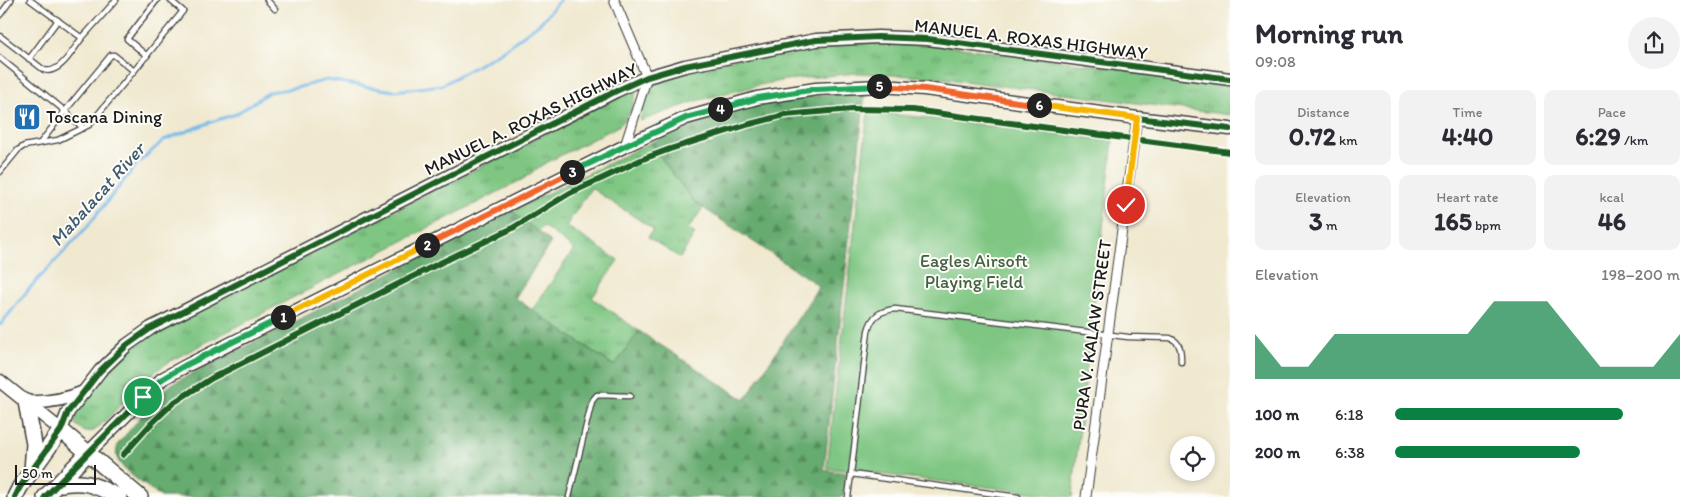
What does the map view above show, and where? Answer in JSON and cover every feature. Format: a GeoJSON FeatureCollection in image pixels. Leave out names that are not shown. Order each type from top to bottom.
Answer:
{"type":"FeatureCollection","features":[{"type":"Feature","properties":{"kind":"main road","name":"MANUEL A. ROXAS HIGHWAY"},"geometry":{"type":"LineString","coordinates":[[15,497],[20,486],[61,430],[68,412],[100,371],[127,344],[151,328],[616,91],[647,77],[685,66],[816,40],[878,38],[928,39],[1230,78]]}},
{"type":"Feature","properties":{"kind":"main road"},"geometry":{"type":"LineString","coordinates":[[45,497],[162,379],[184,366],[625,146],[686,118],[758,98],[816,89],[880,86],[925,89],[1230,129]]}},
{"type":"Feature","properties":{"kind":"main road"},"geometry":{"type":"LineString","coordinates":[[0,381],[140,497]]}},
{"type":"Feature","properties":{"kind":"main road"},"geometry":{"type":"LineString","coordinates":[[26,402],[54,402],[84,392]]}},
{"type":"Feature","properties":{"kind":"main road"},"geometry":{"type":"LineString","coordinates":[[26,402],[34,444],[32,470]]}},
{"type":"Feature","properties":{"kind":"main road"},"geometry":{"type":"LineString","coordinates":[[57,485],[82,482],[119,497]]}},
{"type":"Feature","properties":{"kind":"street"},"geometry":{"type":"LineString","coordinates":[[614,0],[647,77],[625,146]]}},
{"type":"Feature","properties":{"kind":"street","name":"PURA V. KALAW STREET"},"geometry":{"type":"LineString","coordinates":[[1086,497],[1137,118]]}},
{"type":"Feature","properties":{"kind":"lane"},"geometry":{"type":"LineString","coordinates":[[0,15],[12,0]]}},
{"type":"Feature","properties":{"kind":"lane"},"geometry":{"type":"LineString","coordinates":[[30,0],[82,38]]}},
{"type":"Feature","properties":{"kind":"lane"},"geometry":{"type":"LineString","coordinates":[[0,36],[49,72],[57,69],[116,0]]}},
{"type":"Feature","properties":{"kind":"lane"},"geometry":{"type":"LineString","coordinates":[[147,56],[127,39],[157,0]]}},
{"type":"Feature","properties":{"kind":"lane"},"geometry":{"type":"LineString","coordinates":[[0,172],[18,150],[31,143],[58,140],[89,125],[183,11],[170,0]]}},
{"type":"Feature","properties":{"kind":"lane"},"geometry":{"type":"LineString","coordinates":[[266,0],[275,9]]}},
{"type":"Feature","properties":{"kind":"lane"},"geometry":{"type":"LineString","coordinates":[[29,59],[58,20]]}},
{"type":"Feature","properties":{"kind":"lane"},"geometry":{"type":"LineString","coordinates":[[41,142],[111,55],[114,55],[134,71]]}},
{"type":"Feature","properties":{"kind":"lane"},"geometry":{"type":"LineString","coordinates":[[0,58],[83,128]]}},
{"type":"Feature","properties":{"kind":"lane"},"geometry":{"type":"LineString","coordinates":[[848,497],[868,331],[870,322],[880,312],[895,309],[1108,335],[1170,338],[1179,344],[1181,362]]}},
{"type":"Feature","properties":{"kind":"lane"},"geometry":{"type":"LineString","coordinates":[[569,497],[592,401],[597,395],[630,396]]}},
{"type":"Feature","properties":{"kind":"lane"},"geometry":{"type":"LineString","coordinates":[[851,474],[1018,497]]}},
{"type":"Feature","properties":{"kind":"green space"},"geometry":{"type":"Polygon","coordinates":[[[849,42],[939,45],[1230,83],[1230,115],[932,77],[857,73],[785,80],[760,85],[696,101],[640,121],[646,90],[662,79],[743,57],[849,42]]]}},
{"type":"Feature","properties":{"kind":"green space"},"geometry":{"type":"Polygon","coordinates":[[[637,88],[629,113],[620,125],[542,165],[523,179],[172,360],[141,384],[94,431],[85,432],[75,424],[76,415],[118,360],[145,338],[637,88]]]}},
{"type":"Feature","properties":{"kind":"green space"},"geometry":{"type":"Polygon","coordinates":[[[832,94],[865,94],[824,470],[846,473],[843,497],[161,497],[131,475],[118,460],[116,454],[118,444],[161,393],[172,384],[512,211],[551,242],[515,298],[614,366],[639,331],[745,400],[819,286],[693,201],[650,143],[695,123],[722,114],[776,102],[832,94]]]}},
{"type":"Feature","properties":{"kind":"green space","name":"Eagles Airsoft Playing Field"},"geometry":{"type":"Polygon","coordinates":[[[868,111],[1113,141],[1072,497],[827,468],[868,111]]]}},
{"type":"Feature","properties":{"kind":"green space"},"geometry":{"type":"Polygon","coordinates":[[[650,143],[693,201],[703,208],[688,229],[695,234],[680,258],[648,237],[653,229],[591,188],[566,226],[618,260],[592,298],[639,331],[615,366],[532,310],[574,249],[543,226],[537,233],[512,211],[650,143]]]}},
{"type":"Feature","properties":{"kind":"waterway","name":"Mabalacat River"},"geometry":{"type":"LineString","coordinates":[[0,325],[29,289],[87,227],[136,165],[164,140],[236,114],[269,92],[296,88],[327,80],[394,91],[442,85],[501,52],[541,22],[560,0]]}},
{"type":"Feature","properties":{"kind":"cycle path"},"geometry":{"type":"LineString","coordinates":[[15,497],[20,487],[61,430],[68,412],[100,371],[127,345],[151,328],[616,91],[647,77],[685,66],[816,40],[878,37],[928,39],[1230,79]]}},
{"type":"Feature","properties":{"kind":"cycle path"},"geometry":{"type":"LineString","coordinates":[[45,497],[162,379],[625,146],[686,118],[757,98],[816,89],[881,86],[925,89],[1230,129]]}},
{"type":"Feature","properties":{"kind":"cycle path"},"geometry":{"type":"LineString","coordinates":[[123,455],[173,403],[212,378],[511,229],[570,193],[643,159],[750,124],[785,115],[852,109],[913,110],[1230,152]]}},
{"type":"Feature","properties":{"kind":"place","name":"Toscana Dining"},"geometry":{"type":"Point","coordinates":[27,117]}},
{"type":"Feature","properties":{"kind":"route"},"geometry":{"type":"LineString","coordinates":[[143,397],[162,379],[184,366],[625,146],[686,118],[758,98],[816,89],[880,86],[925,89],[1137,118],[1126,205]]}}]}
